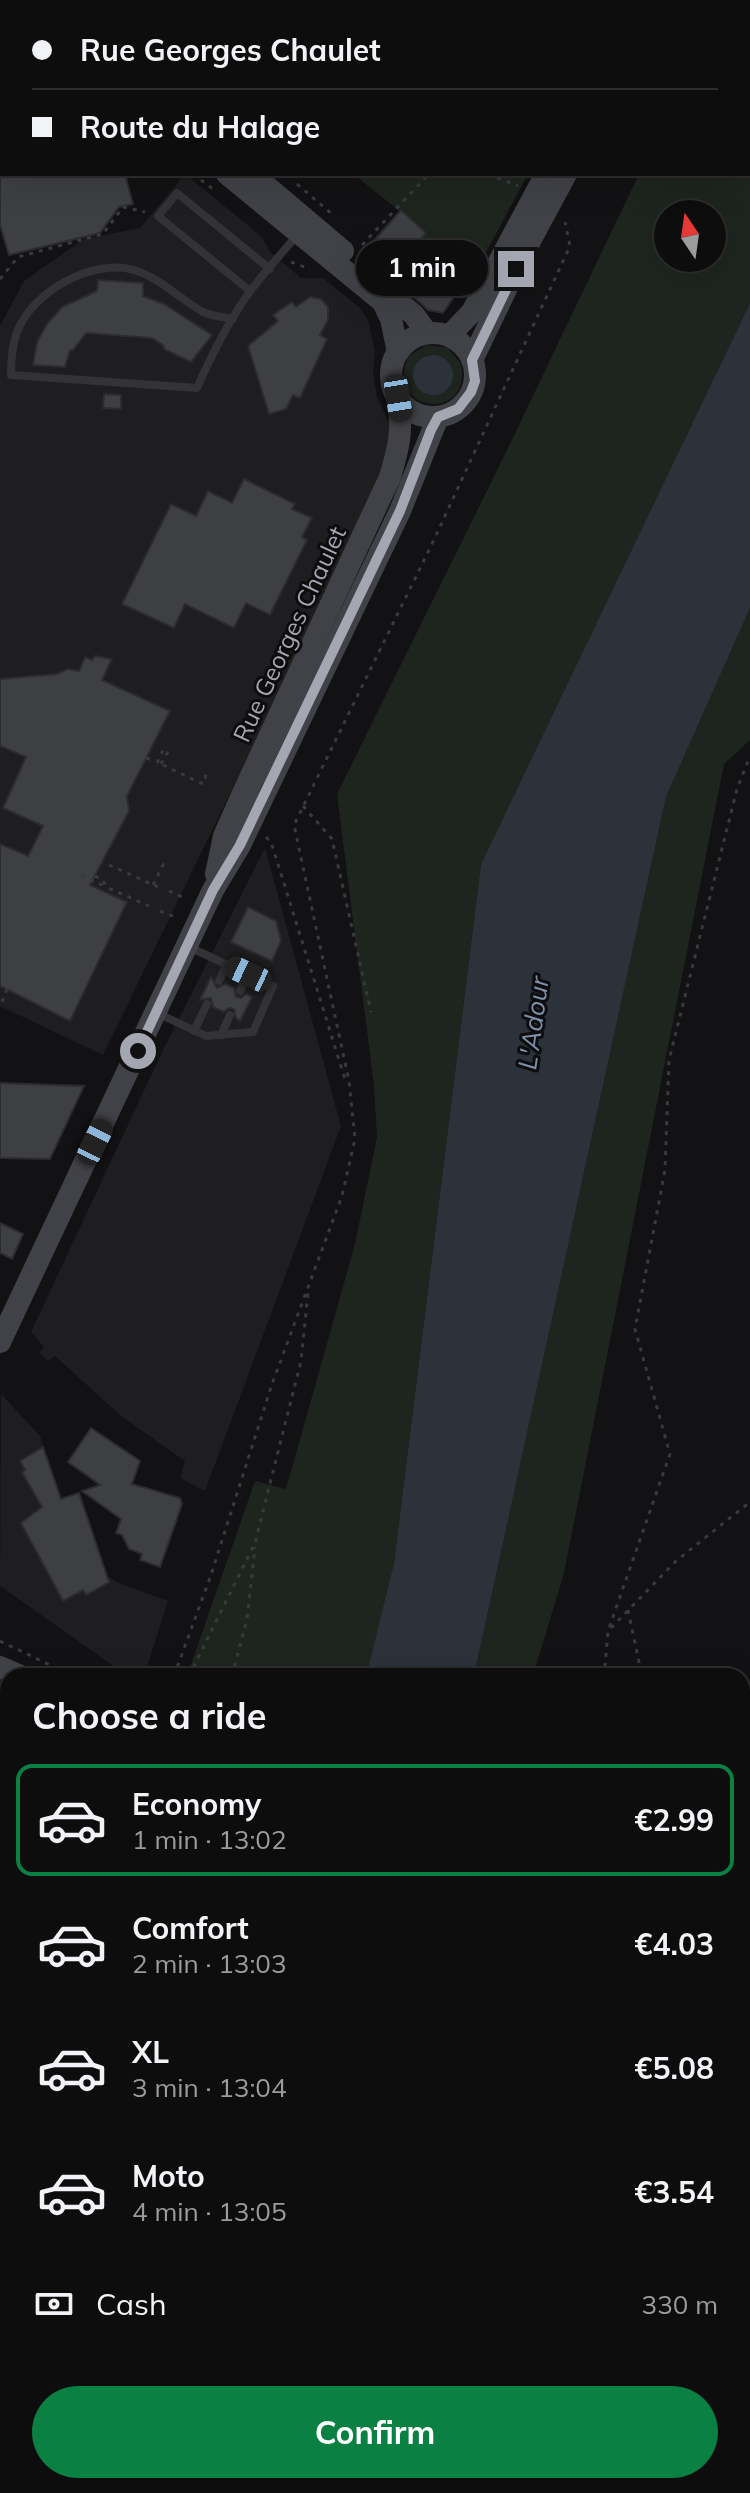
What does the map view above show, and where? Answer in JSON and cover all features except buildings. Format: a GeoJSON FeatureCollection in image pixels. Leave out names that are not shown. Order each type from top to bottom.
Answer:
{"type":"FeatureCollection","features":[{"type":"Feature","properties":{"kind":"main road"},"geometry":{"type":"LineString","coordinates":[[229,176],[383,302],[391,319],[398,352]]}},
{"type":"Feature","properties":{"kind":"main road"},"geometry":{"type":"LineString","coordinates":[[254,176],[321,230],[352,262],[438,335],[459,342],[472,360],[475,381],[458,409],[438,417],[423,416],[409,409],[398,398],[392,385],[391,370],[398,352],[406,343],[438,335],[472,312],[545,176]]}},
{"type":"Feature","properties":{"kind":"main road"},"geometry":{"type":"LineString","coordinates":[[472,360],[565,176]]}},
{"type":"Feature","properties":{"kind":"main road","name":"Rue Georges Chaulet"},"geometry":{"type":"LineString","coordinates":[[213,890],[224,836],[236,807],[390,477],[401,441],[398,398]]}},
{"type":"Feature","properties":{"kind":"main road","name":"Rue Georges Chaulet"},"geometry":{"type":"LineString","coordinates":[[0,1342],[213,890],[248,828],[400,511],[438,417]]}},
{"type":"Feature","properties":{"kind":"lane"},"geometry":{"type":"LineString","coordinates":[[250,291],[158,216],[177,193],[270,269]]}},
{"type":"Feature","properties":{"kind":"lane"},"geometry":{"type":"LineString","coordinates":[[233,319],[206,314],[149,276],[131,269],[100,270],[76,276],[42,297],[17,331],[11,375],[197,388],[214,349],[233,319],[250,291],[300,233]]}},
{"type":"Feature","properties":{"kind":"lane"},"geometry":{"type":"LineString","coordinates":[[156,1012],[206,1036],[253,1032],[273,986],[188,946]]}},
{"type":"Feature","properties":{"kind":"lane"},"geometry":{"type":"LineString","coordinates":[[219,981],[227,964]]}},
{"type":"Feature","properties":{"kind":"lane"},"geometry":{"type":"LineString","coordinates":[[240,991],[248,974]]}},
{"type":"Feature","properties":{"kind":"lane"},"geometry":{"type":"LineString","coordinates":[[194,1031],[207,1004]]}},
{"type":"Feature","properties":{"kind":"lane"},"geometry":{"type":"LineString","coordinates":[[221,1035],[230,1015]]}},
{"type":"Feature","properties":{"kind":"path"},"geometry":{"type":"LineString","coordinates":[[360,248],[427,176]]}},
{"type":"Feature","properties":{"kind":"path"},"geometry":{"type":"LineString","coordinates":[[493,176],[524,189]]}},
{"type":"Feature","properties":{"kind":"path"},"geometry":{"type":"LineString","coordinates":[[0,279],[18,257],[103,234],[123,207],[158,216]]}},
{"type":"Feature","properties":{"kind":"path"},"geometry":{"type":"LineString","coordinates":[[177,1668],[211,1575],[272,1384],[342,1196],[355,1139],[349,1081],[294,825],[431,546],[570,246],[562,213]]}},
{"type":"Feature","properties":{"kind":"path"},"geometry":{"type":"LineString","coordinates":[[294,264],[315,270]]}},
{"type":"Feature","properties":{"kind":"path"},"geometry":{"type":"LineString","coordinates":[[159,763],[167,747]]}},
{"type":"Feature","properties":{"kind":"path"},"geometry":{"type":"LineString","coordinates":[[607,1668],[605,1655],[608,1631],[670,1454],[635,1329],[665,1170],[669,1060],[737,789],[750,756]]}},
{"type":"Feature","properties":{"kind":"path"},"geometry":{"type":"LineString","coordinates":[[146,758],[203,784],[207,772]]}},
{"type":"Feature","properties":{"kind":"path"},"geometry":{"type":"LineString","coordinates":[[303,806],[332,839],[371,1012]]}},
{"type":"Feature","properties":{"kind":"path"},"geometry":{"type":"LineString","coordinates":[[248,828],[271,842],[345,1079],[349,1081]]}},
{"type":"Feature","properties":{"kind":"path"},"geometry":{"type":"LineString","coordinates":[[109,865],[156,886],[166,859]]}},
{"type":"Feature","properties":{"kind":"path"},"geometry":{"type":"LineString","coordinates":[[81,875],[149,906]]}},
{"type":"Feature","properties":{"kind":"path"},"geometry":{"type":"LineString","coordinates":[[95,876],[103,880],[106,887]]}},
{"type":"Feature","properties":{"kind":"path"},"geometry":{"type":"LineString","coordinates":[[169,891],[184,898]]}},
{"type":"Feature","properties":{"kind":"path"},"geometry":{"type":"LineString","coordinates":[[160,911],[175,917]]}},
{"type":"Feature","properties":{"kind":"path"},"geometry":{"type":"LineString","coordinates":[[2,1002],[7,989]]}},
{"type":"Feature","properties":{"kind":"path"},"geometry":{"type":"LineString","coordinates":[[234,1668],[247,1619],[255,1543],[301,1361],[309,1286]]}},
{"type":"Feature","properties":{"kind":"path"},"geometry":{"type":"LineString","coordinates":[[608,1631],[676,1561],[750,1502]]}},
{"type":"Feature","properties":{"kind":"path"},"geometry":{"type":"LineString","coordinates":[[193,1668],[255,1543]]}},
{"type":"Feature","properties":{"kind":"path"},"geometry":{"type":"LineString","coordinates":[[628,1610],[640,1668]]}},
{"type":"Feature","properties":{"kind":"path"},"geometry":{"type":"LineString","coordinates":[[0,1641],[56,1668]]}},
{"type":"Feature","properties":{"kind":"shaded area"},"geometry":{"type":"Polygon","coordinates":[[[183,176],[187,176],[262,237],[270,252],[301,278],[323,278],[360,308],[368,320],[375,352],[373,373],[377,397],[392,428],[388,453],[322,604],[103,1055],[0,1006],[0,326],[24,281],[84,239],[140,228],[183,176]]]}},
{"type":"Feature","properties":{"kind":"shaded area"},"geometry":{"type":"Polygon","coordinates":[[[356,176],[527,176],[465,292],[454,287],[440,271],[405,276],[418,261],[409,253],[426,232],[356,176]]]}},
{"type":"Feature","properties":{"kind":"shaded area"},"geometry":{"type":"Polygon","coordinates":[[[638,176],[750,176],[750,303],[481,864],[394,1563],[368,1668],[190,1668],[255,1481],[286,1489],[355,1244],[377,1137],[374,1086],[337,794],[638,176]]]}},
{"type":"Feature","properties":{"kind":"shaded area"},"geometry":{"type":"Polygon","coordinates":[[[427,345],[448,348],[461,364],[461,383],[454,396],[442,403],[429,404],[416,399],[407,389],[403,375],[409,356],[427,345]],[[428,355],[424,357],[414,369],[414,383],[437,394],[442,391],[451,380],[448,361],[428,355]]]}},
{"type":"Feature","properties":{"kind":"shaded area"},"geometry":{"type":"Polygon","coordinates":[[[750,608],[750,740],[724,764],[564,1573],[535,1668],[476,1668],[666,797],[750,608]]]}},
{"type":"Feature","properties":{"kind":"shaded area"},"geometry":{"type":"Polygon","coordinates":[[[265,848],[341,1126],[205,1491],[180,1478],[185,1461],[121,1416],[55,1356],[48,1361],[40,1353],[44,1347],[31,1332],[162,1052],[265,848]]]}},
{"type":"Feature","properties":{"kind":"shaded area"},"geometry":{"type":"Polygon","coordinates":[[[1,1394],[40,1436],[61,1499],[79,1493],[107,1576],[168,1601],[147,1668],[117,1668],[0,1586],[1,1394]]]}},
{"type":"Feature","properties":{"kind":"water","name":"L'Adour"},"geometry":{"type":"Polygon","coordinates":[[[750,303],[750,608],[666,797],[476,1668],[368,1668],[394,1563],[481,864],[750,303]]]}},
{"type":"Feature","properties":{"kind":"water"},"geometry":{"type":"Polygon","coordinates":[[[433,355],[447,361],[453,375],[447,389],[433,395],[419,389],[413,375],[419,361],[433,355]]]}},
{"type":"Feature","properties":{"kind":"route"},"geometry":{"type":"LineString","coordinates":[[138,1051],[213,890],[240,845],[400,511],[431,430],[438,417],[458,409],[471,392],[475,381],[472,360],[516,269]]}}]}
